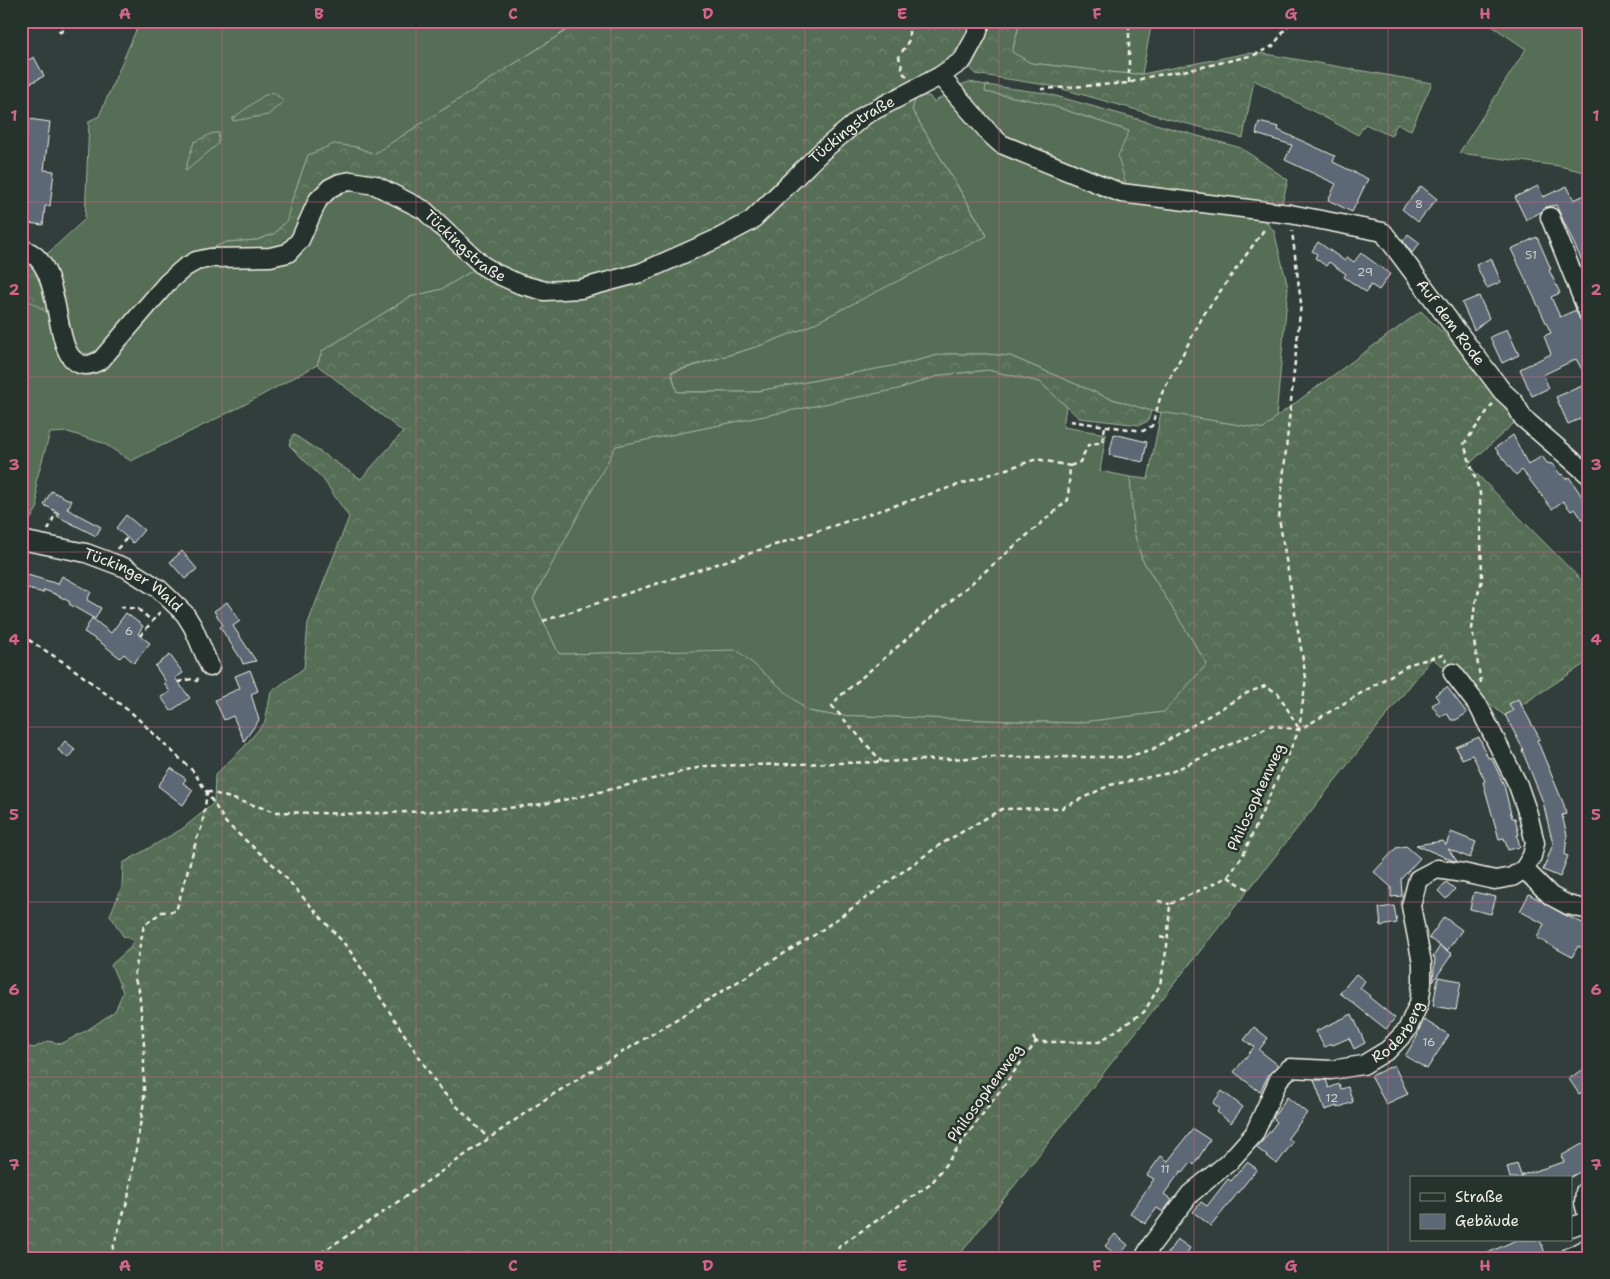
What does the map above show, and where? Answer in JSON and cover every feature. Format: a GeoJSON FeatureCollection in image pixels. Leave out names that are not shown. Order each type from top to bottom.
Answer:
{"type":"FeatureCollection","features":[{"type":"Feature","properties":{"kind":"street","name":"Tückingstraße"},"geometry":{"type":"LineString","coordinates":[[21,249],[39,259],[47,273],[58,312],[62,341],[69,355],[76,362],[87,366],[102,360],[167,283],[184,268],[210,258],[270,257],[288,253],[300,240],[318,200],[330,188],[340,183],[351,181],[375,185],[424,210],[482,265],[518,284],[545,291],[580,289],[640,272],[719,238],[751,221],[844,131],[865,115],[940,76],[963,60],[977,34],[981,21]]}},
{"type":"Feature","properties":{"kind":"street","name":"Auf dem Rode"},"geometry":{"type":"LineString","coordinates":[[940,76],[1001,144],[1121,193],[1282,214],[1383,232],[1502,391],[1514,402],[1523,418],[1589,475]]}},
{"type":"Feature","properties":{"kind":"street"},"geometry":{"type":"LineString","coordinates":[[1550,218],[1589,315]]}},
{"type":"Feature","properties":{"kind":"street","name":"Tückinger Wald"},"geometry":{"type":"LineString","coordinates":[[21,540],[86,553],[126,568],[170,599],[185,614],[193,626],[204,672]]}},
{"type":"Feature","properties":{"kind":"street"},"geometry":{"type":"LineString","coordinates":[[1453,673],[1479,708],[1518,785],[1528,814],[1534,843],[1532,856],[1524,869],[1551,896],[1568,905],[1589,910]]}},
{"type":"Feature","properties":{"kind":"street","name":"Roderberg"},"geometry":{"type":"LineString","coordinates":[[1144,1258],[1152,1244],[1190,1194],[1230,1162],[1254,1134],[1279,1078],[1290,1068],[1331,1070],[1363,1065],[1388,1050],[1407,1030],[1419,1003],[1422,984],[1422,963],[1411,906],[1418,880],[1437,869],[1495,880],[1512,877],[1524,869]]}},
{"type":"Feature","properties":{"kind":"street"},"geometry":{"type":"LineString","coordinates":[[1572,1227],[1588,1220],[1582,1192]]}},
{"type":"Feature","properties":{"kind":"street"},"geometry":{"type":"LineString","coordinates":[[1568,1258],[1589,1246]]}},
{"type":"Feature","properties":{"kind":"path"},"geometry":{"type":"LineString","coordinates":[[57,21],[60,33],[68,21]]}},
{"type":"Feature","properties":{"kind":"path"},"geometry":{"type":"LineString","coordinates":[[909,21],[909,40],[898,57],[904,74],[919,87]]}},
{"type":"Feature","properties":{"kind":"path"},"geometry":{"type":"LineString","coordinates":[[1128,83],[1129,21]]}},
{"type":"Feature","properties":{"kind":"path"},"geometry":{"type":"LineString","coordinates":[[1042,90],[1128,83],[1147,77],[1194,69],[1254,55],[1273,46],[1291,21]]}},
{"type":"Feature","properties":{"kind":"path"},"geometry":{"type":"LineString","coordinates":[[1070,421],[1143,431],[1152,426],[1161,395],[1204,314],[1268,224],[1282,214]]}},
{"type":"Feature","properties":{"kind":"path","name":"Philosophenweg"},"geometry":{"type":"LineString","coordinates":[[1228,877],[1243,855],[1299,730],[1306,678],[1279,518],[1301,303],[1282,214]]}},
{"type":"Feature","properties":{"kind":"path"},"geometry":{"type":"LineString","coordinates":[[1479,708],[1484,703],[1484,695],[1472,630],[1475,604],[1482,580],[1480,493],[1464,444],[1502,391]]}},
{"type":"Feature","properties":{"kind":"path"},"geometry":{"type":"LineString","coordinates":[[543,621],[1037,459],[1070,466],[1080,462],[1088,445],[1102,442],[1105,426]]}},
{"type":"Feature","properties":{"kind":"path"},"geometry":{"type":"LineString","coordinates":[[882,762],[832,706],[838,698],[1068,500],[1070,466]]}},
{"type":"Feature","properties":{"kind":"path"},"geometry":{"type":"LineString","coordinates":[[42,543],[56,512]]}},
{"type":"Feature","properties":{"kind":"path"},"geometry":{"type":"LineString","coordinates":[[140,636],[170,599]]}},
{"type":"Feature","properties":{"kind":"path"},"geometry":{"type":"LineString","coordinates":[[120,607],[138,609],[152,621]]}},
{"type":"Feature","properties":{"kind":"path"},"geometry":{"type":"LineString","coordinates":[[21,635],[68,665],[133,714],[194,772],[226,823],[278,869],[348,948],[440,1089],[488,1138]]}},
{"type":"Feature","properties":{"kind":"path"},"geometry":{"type":"LineString","coordinates":[[313,1258],[376,1217],[544,1100],[816,934],[941,844],[1002,810],[1062,808],[1110,785],[1169,774],[1272,725],[1299,730],[1410,664],[1443,655],[1453,673]]}},
{"type":"Feature","properties":{"kind":"path"},"geometry":{"type":"LineString","coordinates":[[178,682],[192,679],[197,681],[204,672]]}},
{"type":"Feature","properties":{"kind":"path"},"geometry":{"type":"LineString","coordinates":[[207,791],[276,812],[358,814],[508,808],[542,804],[579,797],[706,766],[882,762],[990,757],[1127,757],[1153,749],[1247,693],[1265,686],[1278,693],[1299,730]]}},
{"type":"Feature","properties":{"kind":"path"},"geometry":{"type":"LineString","coordinates":[[110,1258],[128,1198],[144,1101],[144,1045],[139,990],[134,977],[144,925],[162,912],[176,911],[202,826],[207,791]]}},
{"type":"Feature","properties":{"kind":"path"},"geometry":{"type":"LineString","coordinates":[[1158,901],[1170,904],[1228,877],[1249,890]]}},
{"type":"Feature","properties":{"kind":"path","name":"Philosophenweg"},"geometry":{"type":"LineString","coordinates":[[837,1258],[839,1246],[931,1184],[1036,1042],[1099,1042],[1144,1012],[1160,985],[1170,904]]}},
{"type":"Feature","properties":{"kind":"path"},"geometry":{"type":"LineString","coordinates":[[1160,937],[1167,939]]}},
{"type":"Feature","properties":{"kind":"path"},"geometry":{"type":"LineString","coordinates":[[1033,1037],[1036,1042]]}},
{"type":"Feature","properties":{"kind":"green space"},"geometry":{"type":"Polygon","coordinates":[[[21,21],[73,21],[70,27],[52,24],[21,26],[21,21]]]}},
{"type":"Feature","properties":{"kind":"green space"},"geometry":{"type":"Polygon","coordinates":[[[140,21],[581,21],[374,154],[356,147],[308,155],[287,220],[274,234],[257,240],[227,242],[100,348],[90,353],[84,353],[75,347],[57,282],[46,255],[85,219],[89,121],[99,116],[140,21]]]}},
{"type":"Feature","properties":{"kind":"green space"},"geometry":{"type":"Polygon","coordinates":[[[581,21],[1020,21],[1012,52],[1031,63],[1142,74],[1248,53],[1266,54],[1432,83],[1411,130],[1397,124],[1391,136],[1365,124],[1358,135],[1254,80],[1243,138],[1052,86],[975,74],[969,65],[919,87],[912,110],[987,236],[803,329],[759,346],[671,372],[677,392],[753,392],[903,364],[943,354],[987,354],[1010,356],[1106,397],[1151,411],[1148,421],[1140,425],[1079,418],[1040,382],[988,370],[941,375],[898,389],[616,446],[533,599],[559,654],[737,650],[808,711],[831,715],[1075,723],[1164,712],[1207,664],[1142,559],[1134,532],[1130,477],[1148,479],[1161,412],[1264,429],[1276,417],[1421,311],[1525,413],[1468,465],[1589,588],[1589,661],[1505,716],[1432,658],[957,1258],[21,1258],[21,1045],[34,1048],[48,1041],[61,1044],[89,1029],[115,1011],[123,992],[111,965],[131,947],[133,940],[123,936],[110,915],[122,887],[123,863],[182,829],[214,803],[215,775],[243,748],[265,722],[271,692],[304,668],[308,623],[349,517],[323,479],[289,445],[293,434],[361,479],[403,432],[317,365],[322,351],[410,297],[442,289],[477,268],[437,222],[349,173],[333,175],[322,182],[313,195],[293,240],[279,248],[204,251],[227,242],[257,240],[274,234],[287,220],[308,155],[334,144],[356,147],[374,154],[581,21]]]}},
{"type":"Feature","properties":{"kind":"green space"},"geometry":{"type":"Polygon","coordinates":[[[1020,21],[1152,21],[1142,74],[1031,63],[1012,53],[1020,21]]]}},
{"type":"Feature","properties":{"kind":"green space"},"geometry":{"type":"Polygon","coordinates":[[[1476,21],[1589,21],[1589,173],[1559,166],[1459,153],[1526,49],[1492,26],[1476,21]]]}},
{"type":"Feature","properties":{"kind":"green space"},"geometry":{"type":"Polygon","coordinates":[[[969,82],[986,85],[986,92],[1041,102],[1129,131],[1129,189],[1004,141],[958,90],[960,85],[969,82]]]}},
{"type":"Feature","properties":{"kind":"green space"},"geometry":{"type":"Polygon","coordinates":[[[986,85],[1045,93],[1241,148],[1288,180],[1281,207],[1126,185],[1118,156],[1129,131],[1041,102],[985,92],[986,85]]]}},
{"type":"Feature","properties":{"kind":"green space"},"geometry":{"type":"Polygon","coordinates":[[[273,92],[284,101],[268,115],[233,121],[232,119],[263,96],[273,92]]]}},
{"type":"Feature","properties":{"kind":"green space"},"geometry":{"type":"Polygon","coordinates":[[[916,96],[929,96],[934,102],[944,96],[950,96],[988,139],[1122,198],[1259,214],[1274,231],[1288,288],[1276,417],[1264,429],[1151,411],[1106,397],[1010,356],[987,354],[943,354],[903,364],[753,392],[677,392],[671,373],[759,346],[803,329],[987,235],[912,110],[916,96]]]}},
{"type":"Feature","properties":{"kind":"green space"},"geometry":{"type":"Polygon","coordinates":[[[213,133],[219,133],[218,144],[186,171],[194,142],[213,133]]]}},
{"type":"Feature","properties":{"kind":"green space"},"geometry":{"type":"Polygon","coordinates":[[[362,188],[414,211],[477,268],[442,289],[410,297],[322,351],[317,365],[242,406],[131,461],[103,443],[68,432],[50,433],[36,482],[38,507],[30,520],[21,510],[21,298],[26,299],[52,315],[81,372],[168,291],[194,270],[209,265],[276,261],[330,200],[343,192],[362,188]]]}},
{"type":"Feature","properties":{"kind":"green space"},"geometry":{"type":"Polygon","coordinates":[[[21,258],[34,268],[38,275],[52,315],[26,299],[21,298],[21,258]]]}},
{"type":"Feature","properties":{"kind":"green space"},"geometry":{"type":"Polygon","coordinates":[[[988,370],[1040,382],[1066,406],[1063,427],[1106,434],[1100,471],[1130,477],[1134,532],[1142,559],[1207,664],[1165,712],[1075,723],[832,715],[808,711],[737,651],[559,654],[533,599],[615,446],[898,389],[941,375],[988,370]]]}},
{"type":"Feature","properties":{"kind":"building"},"geometry":{"type":"Polygon","coordinates":[[[34,57],[44,76],[29,84],[21,69],[21,64],[34,57]]]}},
{"type":"Feature","properties":{"kind":"building"},"geometry":{"type":"Polygon","coordinates":[[[29,119],[50,122],[44,170],[54,171],[50,206],[45,206],[43,225],[21,222],[23,202],[21,202],[21,179],[29,119]]]}},
{"type":"Feature","properties":{"kind":"building"},"geometry":{"type":"Polygon","coordinates":[[[1259,122],[1279,127],[1278,130],[1335,156],[1333,162],[1368,179],[1352,212],[1328,200],[1336,184],[1285,160],[1292,145],[1256,134],[1259,122]]]}},
{"type":"Feature","properties":{"kind":"building"},"geometry":{"type":"Polygon","coordinates":[[[1421,186],[1437,199],[1418,222],[1402,209],[1421,186]]]}},
{"type":"Feature","properties":{"kind":"building"},"geometry":{"type":"Polygon","coordinates":[[[1538,186],[1543,197],[1567,186],[1574,200],[1589,193],[1589,276],[1556,205],[1546,207],[1526,220],[1515,197],[1538,186]]]}},
{"type":"Feature","properties":{"kind":"building"},"geometry":{"type":"Polygon","coordinates":[[[1408,234],[1420,243],[1412,253],[1403,241],[1408,234]]]}},
{"type":"Feature","properties":{"kind":"building"},"geometry":{"type":"Polygon","coordinates":[[[1537,237],[1560,293],[1551,297],[1560,317],[1576,310],[1582,323],[1589,325],[1589,382],[1576,359],[1543,375],[1549,388],[1532,396],[1520,369],[1551,354],[1544,336],[1551,333],[1511,249],[1537,237]]]}},
{"type":"Feature","properties":{"kind":"building"},"geometry":{"type":"Polygon","coordinates":[[[1318,242],[1345,261],[1347,257],[1354,262],[1361,253],[1390,274],[1379,290],[1371,285],[1366,292],[1344,277],[1346,274],[1329,262],[1326,266],[1315,258],[1317,254],[1312,251],[1318,242]]]}},
{"type":"Feature","properties":{"kind":"building"},"geometry":{"type":"Polygon","coordinates":[[[1491,258],[1501,282],[1487,288],[1476,265],[1491,258]]]}},
{"type":"Feature","properties":{"kind":"building"},"geometry":{"type":"Polygon","coordinates":[[[1479,296],[1489,318],[1474,330],[1462,303],[1479,296]]]}},
{"type":"Feature","properties":{"kind":"building"},"geometry":{"type":"Polygon","coordinates":[[[1507,329],[1519,355],[1502,363],[1490,337],[1507,329]]]}},
{"type":"Feature","properties":{"kind":"building"},"geometry":{"type":"Polygon","coordinates":[[[1589,383],[1589,415],[1568,424],[1556,397],[1589,383]]]}},
{"type":"Feature","properties":{"kind":"building"},"geometry":{"type":"Polygon","coordinates":[[[1114,434],[1147,442],[1143,462],[1109,455],[1114,434]]]}},
{"type":"Feature","properties":{"kind":"building"},"geometry":{"type":"Polygon","coordinates":[[[1513,435],[1528,465],[1542,456],[1547,463],[1552,464],[1566,479],[1569,477],[1589,507],[1589,529],[1575,509],[1571,511],[1563,501],[1552,509],[1522,470],[1516,475],[1495,448],[1513,435]]]}},
{"type":"Feature","properties":{"kind":"building"},"geometry":{"type":"Polygon","coordinates":[[[51,491],[72,501],[67,509],[101,527],[96,536],[57,516],[59,513],[44,505],[51,491]]]}},
{"type":"Feature","properties":{"kind":"building"},"geometry":{"type":"Polygon","coordinates":[[[126,515],[144,530],[133,543],[116,528],[126,515]]]}},
{"type":"Feature","properties":{"kind":"building"},"geometry":{"type":"Polygon","coordinates":[[[182,551],[197,569],[185,579],[170,562],[182,551]]]}},
{"type":"Feature","properties":{"kind":"building"},"geometry":{"type":"Polygon","coordinates":[[[21,573],[58,584],[62,576],[91,592],[87,600],[101,608],[95,619],[55,594],[44,590],[43,593],[21,586],[21,573]]]}},
{"type":"Feature","properties":{"kind":"building"},"geometry":{"type":"Polygon","coordinates":[[[227,602],[240,621],[233,626],[256,661],[243,664],[220,627],[223,625],[214,611],[227,602]]]}},
{"type":"Feature","properties":{"kind":"building"},"geometry":{"type":"Polygon","coordinates":[[[126,613],[143,626],[138,634],[150,643],[134,663],[124,654],[120,658],[84,632],[92,618],[111,633],[126,613]]]}},
{"type":"Feature","properties":{"kind":"building"},"geometry":{"type":"Polygon","coordinates":[[[170,655],[183,673],[175,678],[190,698],[171,711],[161,697],[170,692],[164,683],[166,682],[155,666],[170,655]]]}},
{"type":"Feature","properties":{"kind":"building"},"geometry":{"type":"Polygon","coordinates":[[[250,670],[258,691],[251,694],[259,720],[244,741],[233,716],[224,720],[215,700],[240,688],[235,676],[250,670]]]}},
{"type":"Feature","properties":{"kind":"building"},"geometry":{"type":"Polygon","coordinates":[[[1447,687],[1467,713],[1456,720],[1451,720],[1447,713],[1440,717],[1432,705],[1439,701],[1435,695],[1447,687]]]}},
{"type":"Feature","properties":{"kind":"building"},"geometry":{"type":"Polygon","coordinates":[[[1518,699],[1540,739],[1537,740],[1564,805],[1566,814],[1562,815],[1567,835],[1565,855],[1568,856],[1560,877],[1543,870],[1553,844],[1543,802],[1523,749],[1505,715],[1513,711],[1509,704],[1518,699]]]}},
{"type":"Feature","properties":{"kind":"building"},"geometry":{"type":"Polygon","coordinates":[[[1479,737],[1488,758],[1491,757],[1504,785],[1512,818],[1515,818],[1520,847],[1508,850],[1504,838],[1499,839],[1483,782],[1485,781],[1472,755],[1462,759],[1456,747],[1479,737]]]}},
{"type":"Feature","properties":{"kind":"building"},"geometry":{"type":"Polygon","coordinates":[[[65,741],[75,749],[68,758],[58,750],[65,741]]]}},
{"type":"Feature","properties":{"kind":"building"},"geometry":{"type":"Polygon","coordinates":[[[171,768],[186,779],[183,783],[193,790],[183,805],[158,786],[171,768]]]}},
{"type":"Feature","properties":{"kind":"building"},"geometry":{"type":"Polygon","coordinates":[[[1451,832],[1476,842],[1470,858],[1448,849],[1457,861],[1454,861],[1416,845],[1443,841],[1446,845],[1451,832]]]}},
{"type":"Feature","properties":{"kind":"building"},"geometry":{"type":"Polygon","coordinates":[[[1406,846],[1420,858],[1401,879],[1402,896],[1391,897],[1391,887],[1374,872],[1396,848],[1406,846]]]}},
{"type":"Feature","properties":{"kind":"building"},"geometry":{"type":"Polygon","coordinates":[[[1446,882],[1455,889],[1446,899],[1438,891],[1446,882]]]}},
{"type":"Feature","properties":{"kind":"building"},"geometry":{"type":"Polygon","coordinates":[[[1474,892],[1496,897],[1491,914],[1470,909],[1474,892]]]}},
{"type":"Feature","properties":{"kind":"building"},"geometry":{"type":"Polygon","coordinates":[[[1529,894],[1563,914],[1589,926],[1589,951],[1578,946],[1572,957],[1537,938],[1544,924],[1520,911],[1529,894]]]}},
{"type":"Feature","properties":{"kind":"building"},"geometry":{"type":"Polygon","coordinates":[[[1394,906],[1397,923],[1381,926],[1379,908],[1394,906]]]}},
{"type":"Feature","properties":{"kind":"building"},"geometry":{"type":"Polygon","coordinates":[[[1444,917],[1462,930],[1447,951],[1429,938],[1444,917]]]}},
{"type":"Feature","properties":{"kind":"building"},"geometry":{"type":"Polygon","coordinates":[[[1440,946],[1452,954],[1433,982],[1435,958],[1433,957],[1440,946]]]}},
{"type":"Feature","properties":{"kind":"building"},"geometry":{"type":"Polygon","coordinates":[[[1356,974],[1365,981],[1360,988],[1395,1018],[1386,1029],[1340,993],[1356,974]]]}},
{"type":"Feature","properties":{"kind":"building"},"geometry":{"type":"Polygon","coordinates":[[[1438,977],[1461,981],[1456,1010],[1433,1006],[1438,977]]]}},
{"type":"Feature","properties":{"kind":"building"},"geometry":{"type":"Polygon","coordinates":[[[1352,1014],[1365,1043],[1354,1049],[1349,1038],[1324,1047],[1316,1031],[1352,1014]]]}},
{"type":"Feature","properties":{"kind":"building"},"geometry":{"type":"Polygon","coordinates":[[[1424,1020],[1449,1035],[1427,1069],[1405,1056],[1418,1035],[1424,1020]]]}},
{"type":"Feature","properties":{"kind":"building"},"geometry":{"type":"Polygon","coordinates":[[[1254,1027],[1268,1038],[1259,1050],[1278,1065],[1269,1074],[1260,1092],[1234,1072],[1254,1047],[1244,1040],[1254,1027]]]}},
{"type":"Feature","properties":{"kind":"building"},"geometry":{"type":"Polygon","coordinates":[[[1394,1065],[1408,1094],[1386,1104],[1371,1076],[1394,1065]]]}},
{"type":"Feature","properties":{"kind":"building"},"geometry":{"type":"Polygon","coordinates":[[[1581,1070],[1589,1081],[1589,1102],[1582,1092],[1579,1094],[1569,1079],[1581,1070]]]}},
{"type":"Feature","properties":{"kind":"building"},"geometry":{"type":"Polygon","coordinates":[[[1314,1080],[1326,1080],[1329,1088],[1339,1084],[1341,1089],[1348,1087],[1353,1102],[1325,1110],[1314,1080]]]}},
{"type":"Feature","properties":{"kind":"building"},"geometry":{"type":"Polygon","coordinates":[[[1222,1091],[1243,1107],[1231,1123],[1217,1112],[1219,1108],[1213,1103],[1222,1091]]]}},
{"type":"Feature","properties":{"kind":"building"},"geometry":{"type":"Polygon","coordinates":[[[1287,1097],[1307,1113],[1288,1138],[1293,1142],[1277,1164],[1257,1148],[1277,1122],[1273,1118],[1287,1097]]]}},
{"type":"Feature","properties":{"kind":"building"},"geometry":{"type":"Polygon","coordinates":[[[1193,1129],[1210,1140],[1194,1165],[1191,1162],[1183,1172],[1181,1171],[1164,1194],[1172,1200],[1163,1212],[1157,1208],[1145,1224],[1130,1213],[1154,1179],[1147,1175],[1161,1156],[1168,1161],[1193,1129]]]}},
{"type":"Feature","properties":{"kind":"building"},"geometry":{"type":"Polygon","coordinates":[[[1589,1140],[1589,1167],[1572,1176],[1522,1176],[1564,1162],[1561,1156],[1589,1140]]]}},
{"type":"Feature","properties":{"kind":"building"},"geometry":{"type":"Polygon","coordinates":[[[1247,1162],[1257,1169],[1211,1226],[1193,1212],[1201,1202],[1207,1206],[1228,1179],[1231,1181],[1247,1162]]]}},
{"type":"Feature","properties":{"kind":"building"},"geometry":{"type":"Polygon","coordinates":[[[1517,1164],[1521,1176],[1509,1176],[1507,1167],[1517,1164]]]}},
{"type":"Feature","properties":{"kind":"building"},"geometry":{"type":"Polygon","coordinates":[[[1115,1234],[1128,1245],[1118,1257],[1105,1246],[1115,1234]]]}},
{"type":"Feature","properties":{"kind":"building"},"geometry":{"type":"Polygon","coordinates":[[[1177,1239],[1190,1248],[1184,1258],[1165,1258],[1177,1239]]]}},
{"type":"Feature","properties":{"kind":"building"},"geometry":{"type":"Polygon","coordinates":[[[1512,1242],[1541,1242],[1545,1253],[1535,1258],[1477,1258],[1512,1242]]]}}]}
